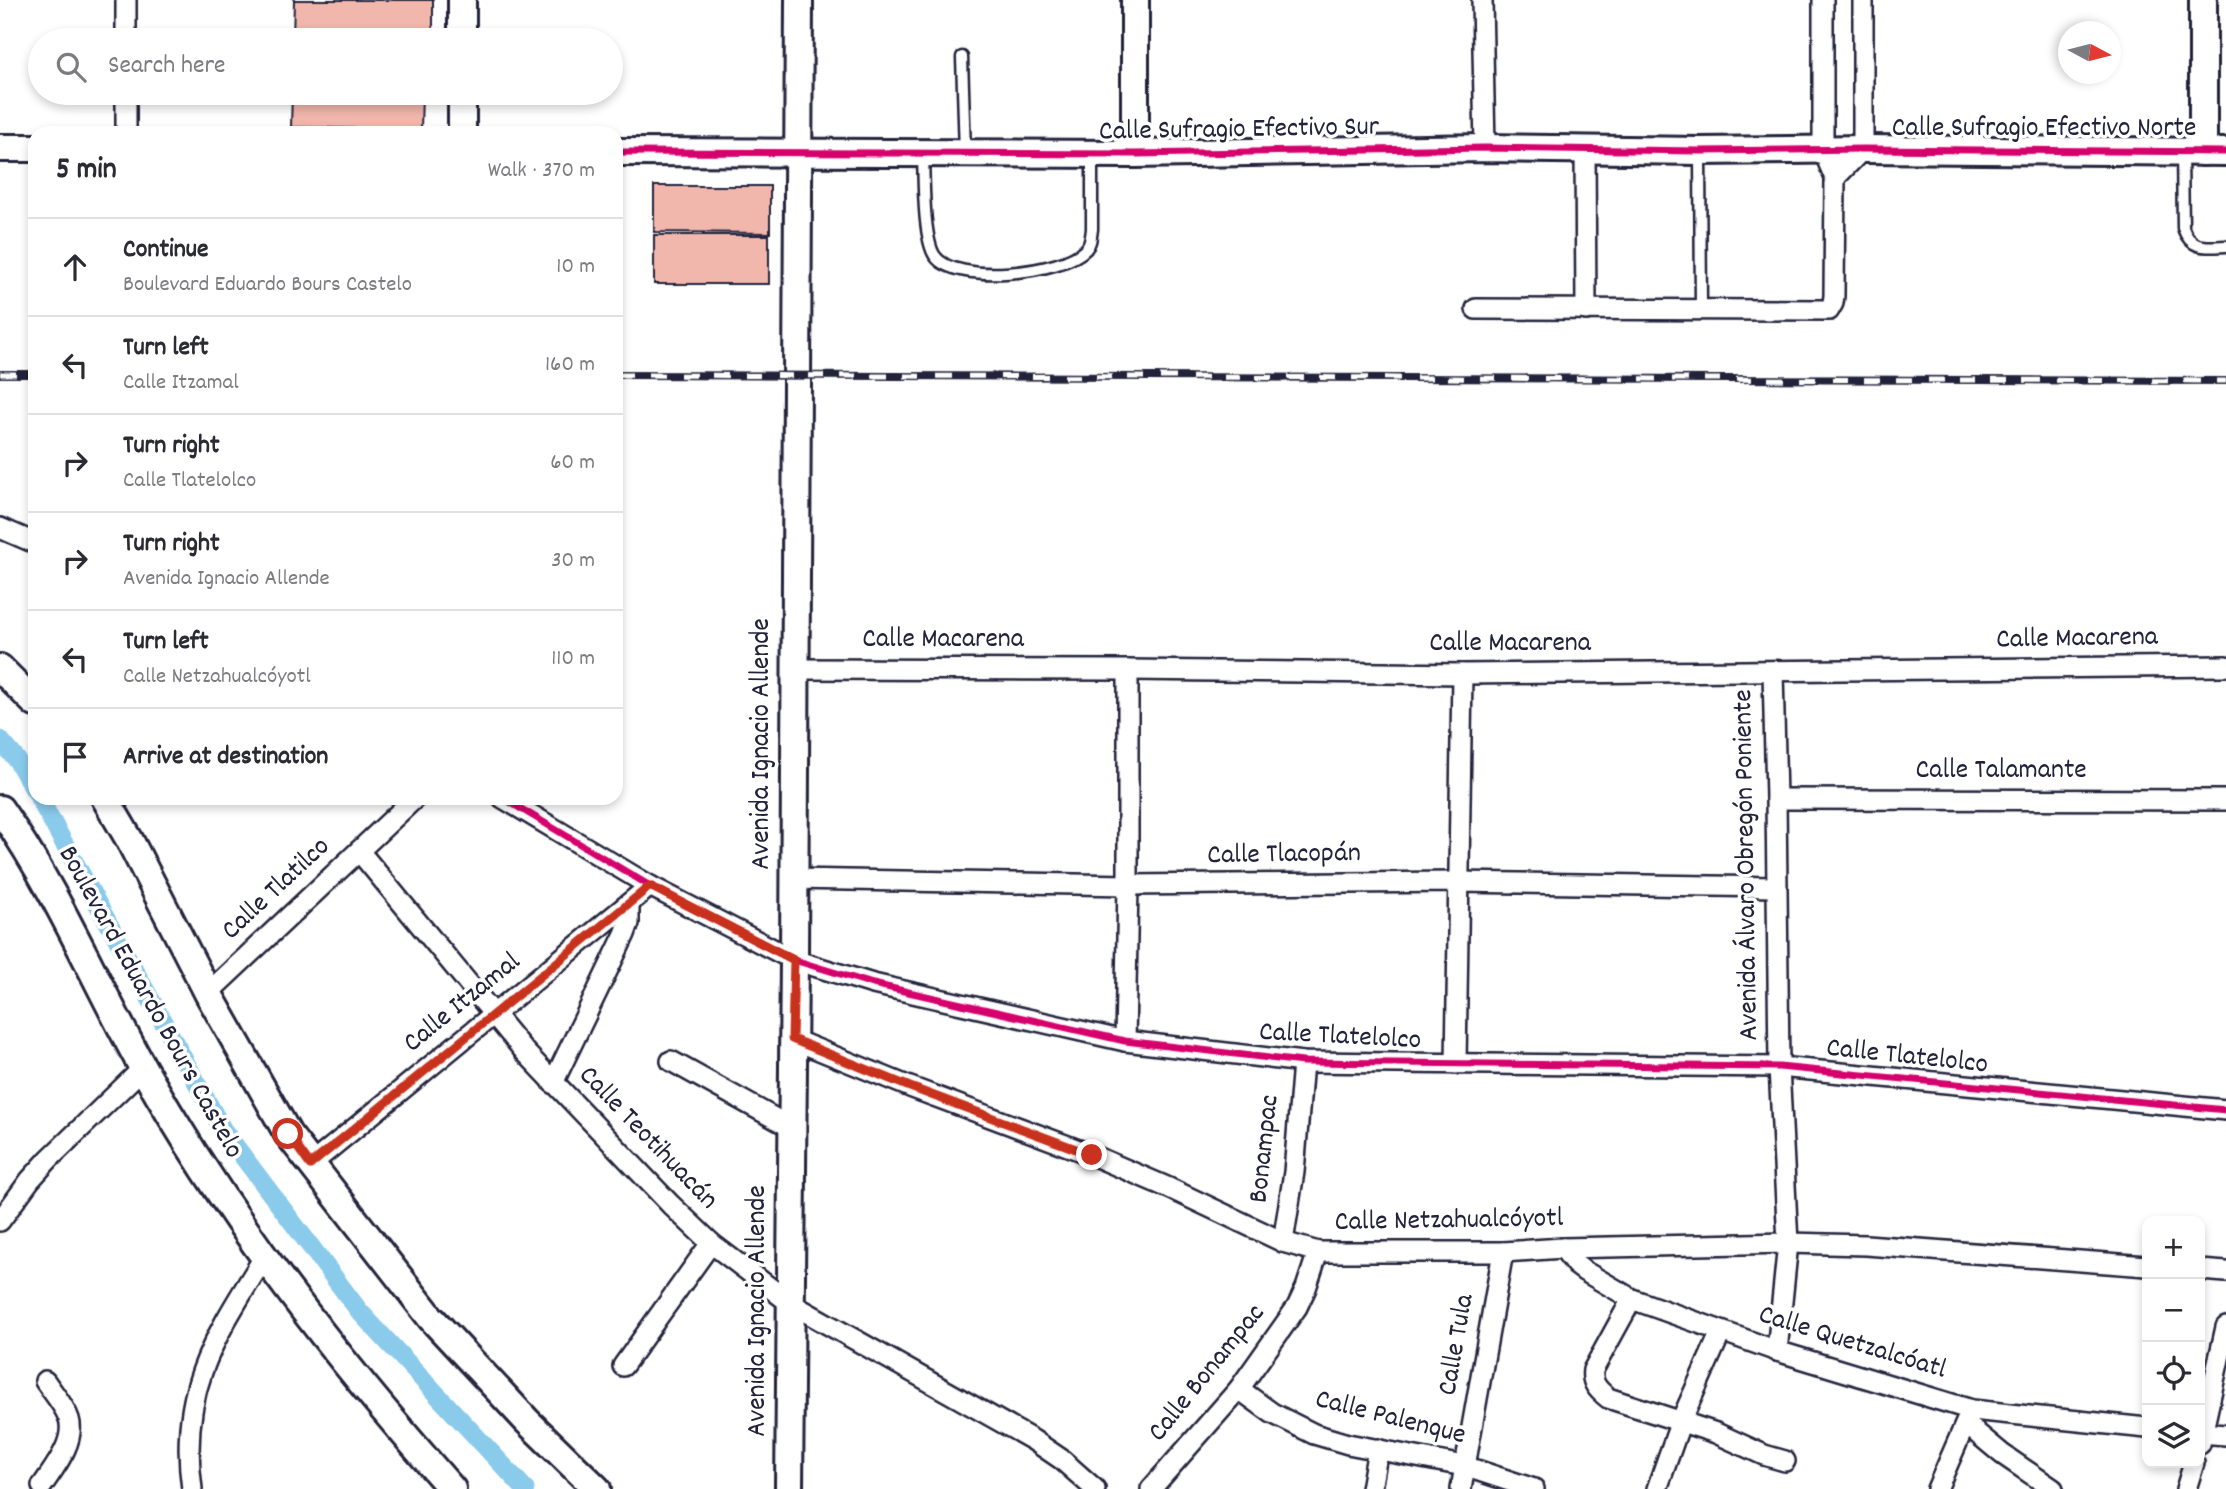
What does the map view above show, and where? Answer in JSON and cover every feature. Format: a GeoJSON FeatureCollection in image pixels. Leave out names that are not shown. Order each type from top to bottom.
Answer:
{"type":"FeatureCollection","features":[{"type":"Feature","properties":{"kind":"street"},"geometry":{"type":"LineString","coordinates":[[125,0],[125,28]]}},
{"type":"Feature","properties":{"kind":"street"},"geometry":{"type":"LineString","coordinates":[[462,0],[462,28]]}},
{"type":"Feature","properties":{"kind":"street","name":"Avenida Ignacio Allende"},"geometry":{"type":"LineString","coordinates":[[789,1489],[799,0]]}},
{"type":"Feature","properties":{"kind":"street"},"geometry":{"type":"LineString","coordinates":[[1135,0],[1135,154]]}},
{"type":"Feature","properties":{"kind":"street"},"geometry":{"type":"LineString","coordinates":[[1482,0],[1485,148]]}},
{"type":"Feature","properties":{"kind":"street"},"geometry":{"type":"LineString","coordinates":[[1476,309],[1826,312],[1832,307],[1835,178],[1823,150],[1823,0]]}},
{"type":"Feature","properties":{"kind":"street"},"geometry":{"type":"LineString","coordinates":[[1835,178],[1863,149],[1863,0]]}},
{"type":"Feature","properties":{"kind":"street"},"geometry":{"type":"LineString","coordinates":[[2203,0],[2203,152]]}},
{"type":"Feature","properties":{"kind":"street"},"geometry":{"type":"LineString","coordinates":[[125,105],[125,126]]}},
{"type":"Feature","properties":{"kind":"street"},"geometry":{"type":"LineString","coordinates":[[462,105],[462,126]]}},
{"type":"Feature","properties":{"kind":"street"},"geometry":{"type":"LineString","coordinates":[[0,148],[28,148]]}},
{"type":"Feature","properties":{"kind":"street","name":"Calle Sufragio Efectivo Sur"},"geometry":{"type":"LineString","coordinates":[[623,152],[1135,154],[1485,148],[1700,152],[1863,149]]}},
{"type":"Feature","properties":{"kind":"street"},"geometry":{"type":"LineString","coordinates":[[1584,149],[1586,310]]}},
{"type":"Feature","properties":{"kind":"street","name":"Calle Sufragio Efectivo Norte"},"geometry":{"type":"LineString","coordinates":[[1863,149],[2203,152]]}},
{"type":"Feature","properties":{"kind":"street"},"geometry":{"type":"LineString","coordinates":[[0,528],[28,540]]}},
{"type":"Feature","properties":{"kind":"street","name":"Calle Macarena"},"geometry":{"type":"LineString","coordinates":[[795,669],[1462,674],[2226,666]]}},
{"type":"Feature","properties":{"kind":"street"},"geometry":{"type":"LineString","coordinates":[[0,668],[28,696]]}},
{"type":"Feature","properties":{"kind":"street"},"geometry":{"type":"LineString","coordinates":[[1125,1041],[1128,670]]}},
{"type":"Feature","properties":{"kind":"street","name":"Avenida Álvaro Obregón Poniente"},"geometry":{"type":"LineString","coordinates":[[1773,671],[1779,1067],[1788,1243],[1777,1351]]}},
{"type":"Feature","properties":{"kind":"street"},"geometry":{"type":"LineString","coordinates":[[1457,1064],[1462,674]]}},
{"type":"Feature","properties":{"kind":"street","name":"Calle Talamante"},"geometry":{"type":"LineString","coordinates":[[1776,799],[2226,800]]}},
{"type":"Feature","properties":{"kind":"street","name":"Boulevard Eduardo Bours Castelo"},"geometry":{"type":"LineString","coordinates":[[109,805],[264,1095],[310,1165],[431,1318],[527,1421],[597,1489]]}},
{"type":"Feature","properties":{"kind":"street","name":"Calle Tlatilco"},"geometry":{"type":"LineString","coordinates":[[208,993],[407,805]]}},
{"type":"Feature","properties":{"kind":"street","name":"Calle Tlatelolco"},"geometry":{"type":"LineString","coordinates":[[515,805],[650,886],[794,960],[873,984],[1125,1041],[1303,1062],[1779,1067],[2226,1110]]}},
{"type":"Feature","properties":{"kind":"street","name":"Boulevard Eduardo Bours Castelo"},"geometry":{"type":"LineString","coordinates":[[0,809],[23,841],[48,886],[143,1068],[263,1259],[398,1428],[452,1489]]}},
{"type":"Feature","properties":{"kind":"street","name":"Calle Teotihuacán"},"geometry":{"type":"LineString","coordinates":[[359,850],[554,1083],[711,1243],[790,1303],[1033,1440],[1061,1459],[1095,1489]]}},
{"type":"Feature","properties":{"kind":"street","name":"Calle Tlacopán"},"geometry":{"type":"LineString","coordinates":[[793,878],[1128,885],[1458,882],[1776,887]]}},
{"type":"Feature","properties":{"kind":"street","name":"Calle Itzamal"},"geometry":{"type":"LineString","coordinates":[[310,1165],[650,886]]}},
{"type":"Feature","properties":{"kind":"street"},"geometry":{"type":"LineString","coordinates":[[554,1083],[625,934],[629,923],[629,904]]}},
{"type":"Feature","properties":{"kind":"street","name":"Calle Netzahualcóyotl"},"geometry":{"type":"LineString","coordinates":[[792,1039],[923,1092],[1092,1155],[1283,1242],[1318,1252],[1503,1252],[1563,1248],[1788,1243],[1867,1245],[2142,1266]]}},
{"type":"Feature","properties":{"kind":"street"},"geometry":{"type":"LineString","coordinates":[[671,1061],[792,1128]]}},
{"type":"Feature","properties":{"kind":"street","name":"Bonampac"},"geometry":{"type":"LineString","coordinates":[[1283,1242],[1294,1172],[1303,1062]]}},
{"type":"Feature","properties":{"kind":"street"},"geometry":{"type":"LineString","coordinates":[[3,1208],[49,1159],[143,1068]]}},
{"type":"Feature","properties":{"kind":"street"},"geometry":{"type":"LineString","coordinates":[[623,1366],[711,1243]]}},
{"type":"Feature","properties":{"kind":"street","name":"Calle Quetzalcóatl"},"geometry":{"type":"LineString","coordinates":[[1563,1248],[1584,1271],[1632,1299],[1969,1417],[2142,1428]]}},
{"type":"Feature","properties":{"kind":"street","name":"Calle Bonampac"},"geometry":{"type":"LineString","coordinates":[[1151,1489],[1239,1389],[1297,1307],[1318,1252]]}},
{"type":"Feature","properties":{"kind":"street","name":"Calle Tula"},"geometry":{"type":"LineString","coordinates":[[1461,1489],[1503,1252]]}},
{"type":"Feature","properties":{"kind":"street"},"geometry":{"type":"LineString","coordinates":[[192,1489],[188,1441],[191,1410],[199,1382],[208,1353],[263,1259]]}},
{"type":"Feature","properties":{"kind":"street"},"geometry":{"type":"LineString","coordinates":[[2205,1270],[2226,1272]]}},
{"type":"Feature","properties":{"kind":"street"},"geometry":{"type":"LineString","coordinates":[[1632,1299],[1593,1370],[1594,1385],[1608,1398],[1716,1433],[1764,1455],[1785,1461]]}},
{"type":"Feature","properties":{"kind":"street"},"geometry":{"type":"LineString","coordinates":[[2205,1419],[2226,1327]]}},
{"type":"Feature","properties":{"kind":"street"},"geometry":{"type":"LineString","coordinates":[[1657,1489],[1681,1421],[1721,1332]]}},
{"type":"Feature","properties":{"kind":"street"},"geometry":{"type":"LineString","coordinates":[[40,1488],[63,1451],[71,1425],[69,1417],[45,1381]]}},
{"type":"Feature","properties":{"kind":"street","name":"Calle Palenque"},"geometry":{"type":"LineString","coordinates":[[1239,1389],[1272,1413],[1314,1434],[1348,1444],[1464,1466],[1535,1489]]}},
{"type":"Feature","properties":{"kind":"street"},"geometry":{"type":"LineString","coordinates":[[1937,1489],[1969,1417],[2002,1454],[2053,1489]]}},
{"type":"Feature","properties":{"kind":"street"},"geometry":{"type":"LineString","coordinates":[[2205,1437],[2226,1434]]}},
{"type":"Feature","properties":{"kind":"street"},"geometry":{"type":"LineString","coordinates":[[1371,1489],[1378,1449]]}},
{"type":"Feature","properties":{"kind":"street"},"geometry":{"type":"LineString","coordinates":[[2186,1489],[2192,1468]]}},
{"type":"Feature","properties":{"kind":"lane"},"geometry":{"type":"LineString","coordinates":[[962,57],[965,153]]}},
{"type":"Feature","properties":{"kind":"lane"},"geometry":{"type":"LineString","coordinates":[[1700,152],[1701,310]]}},
{"type":"Feature","properties":{"kind":"lane"},"geometry":{"type":"LineString","coordinates":[[2203,152],[2183,228],[2187,239],[2195,245],[2226,246]]}},
{"type":"Feature","properties":{"kind":"lane"},"geometry":{"type":"LineString","coordinates":[[923,153],[928,232],[933,254],[944,265],[958,270],[982,272],[1027,271],[1060,265],[1086,250],[1092,229],[1092,154]]}},
{"type":"Feature","properties":{"kind":"building"},"geometry":{"type":"Polygon","coordinates":[[[294,0],[433,0],[433,28],[293,28],[294,0]]]}},
{"type":"Feature","properties":{"kind":"building"},"geometry":{"type":"Polygon","coordinates":[[[292,105],[422,105],[421,126],[291,126],[292,105]]]}},
{"type":"Feature","properties":{"kind":"building"},"geometry":{"type":"Polygon","coordinates":[[[654,186],[770,186],[770,233],[654,232],[654,186]]]}},
{"type":"Feature","properties":{"kind":"building"},"geometry":{"type":"Polygon","coordinates":[[[654,235],[769,235],[769,284],[654,284],[654,235]]]}},
{"type":"Feature","properties":{"kind":"waterway"},"geometry":{"type":"LineString","coordinates":[[0,740],[17,760],[28,779]]}},
{"type":"Feature","properties":{"kind":"waterway"},"geometry":{"type":"LineString","coordinates":[[43,805],[223,1130],[360,1312],[525,1489]]}},
{"type":"Feature","properties":{"kind":"railway"},"geometry":{"type":"LineString","coordinates":[[0,374],[28,374]]}},
{"type":"Feature","properties":{"kind":"railway"},"geometry":{"type":"LineString","coordinates":[[623,375],[2226,381]]}},
{"type":"Feature","properties":{"kind":"cycle path"},"geometry":{"type":"LineString","coordinates":[[623,152],[1135,154],[1485,148],[2226,152]]}},
{"type":"Feature","properties":{"kind":"cycle path"},"geometry":{"type":"LineString","coordinates":[[515,805],[650,886],[794,960],[873,984],[1125,1041],[1303,1062],[1779,1067],[2226,1110]]}},
{"type":"Feature","properties":{"kind":"route"},"geometry":{"type":"LineString","coordinates":[[288,1134],[310,1165],[650,886],[794,960],[792,1039],[910,1087],[1092,1155]]}}]}
